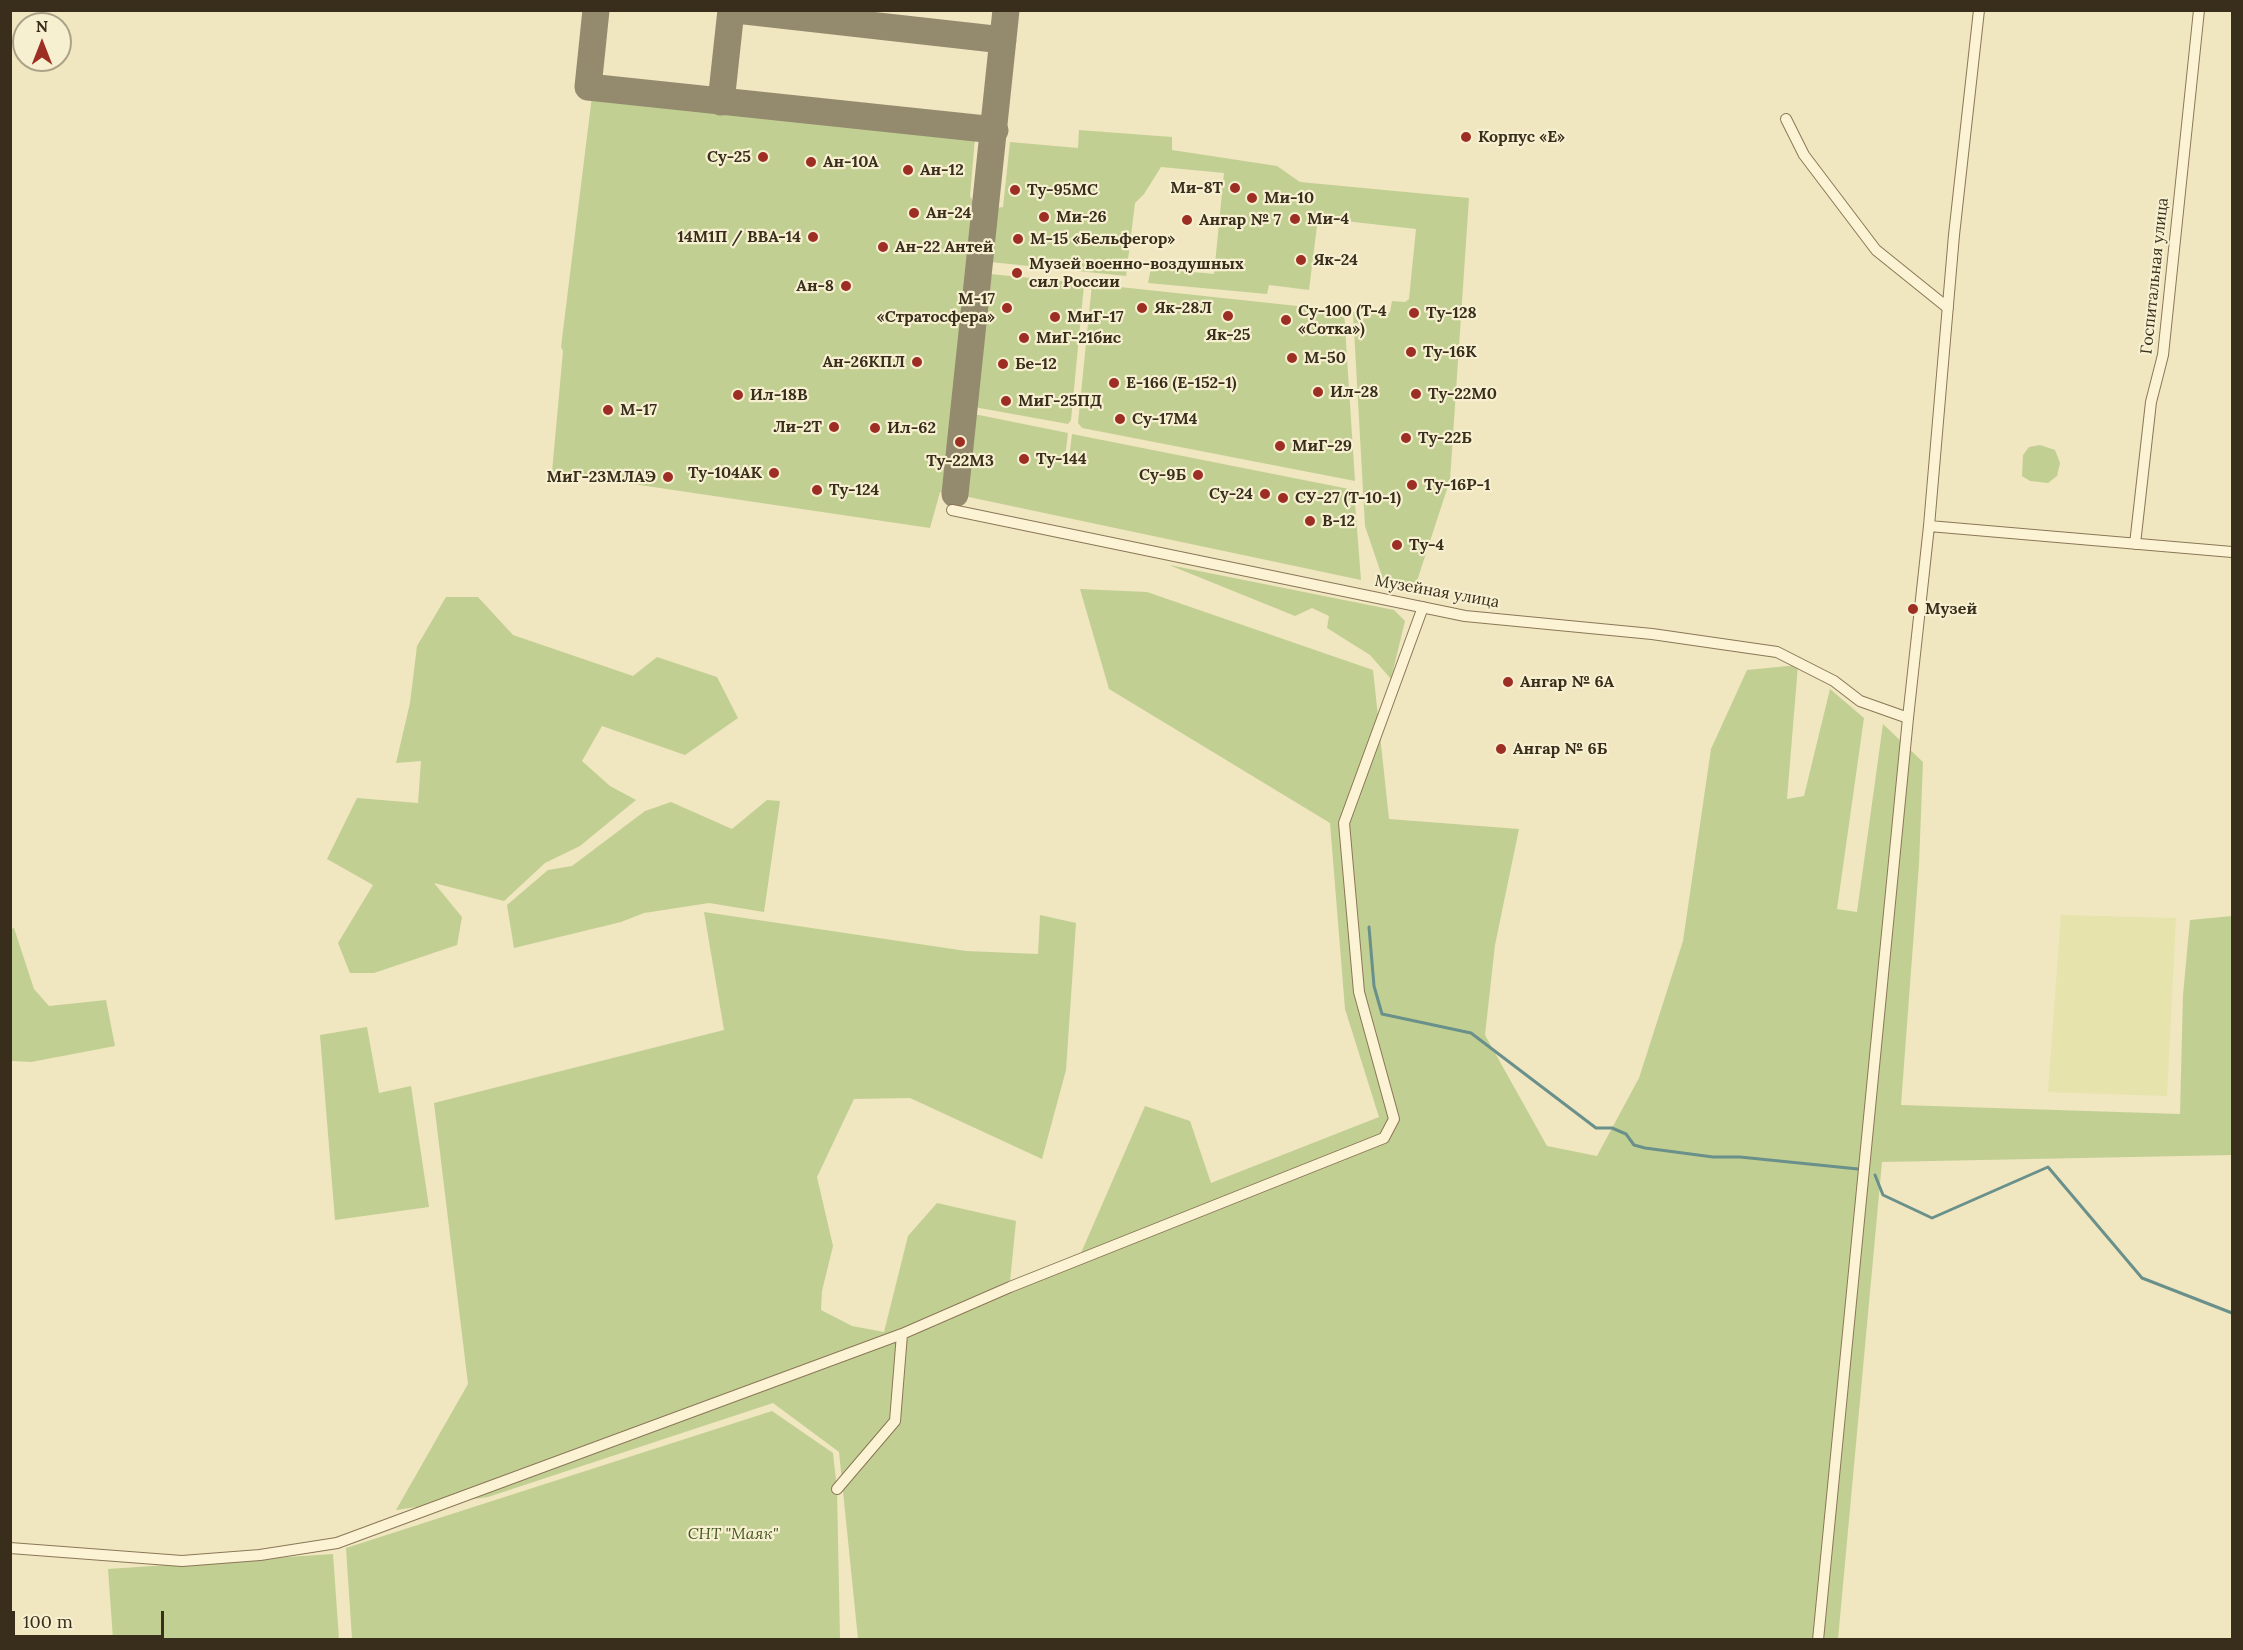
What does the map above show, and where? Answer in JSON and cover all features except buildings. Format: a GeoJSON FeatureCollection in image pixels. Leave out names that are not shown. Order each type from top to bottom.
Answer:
{"type":"FeatureCollection","features":[{"type":"Feature","properties":{"kind":"street"},"geometry":{"type":"LineString","coordinates":[[1818,1640],[1979,10]]}},
{"type":"Feature","properties":{"kind":"street","name":"Госпитальная улица"},"geometry":{"type":"LineString","coordinates":[[2135,544],[2151,402],[2163,355],[2199,10]]}},
{"type":"Feature","properties":{"kind":"street"},"geometry":{"type":"LineString","coordinates":[[1786,119],[1804,155],[1876,250],[1948,308]]}},
{"type":"Feature","properties":{"kind":"street","name":"Музейная улица"},"geometry":{"type":"LineString","coordinates":[[952,510],[1465,616],[1652,634],[1777,652],[1834,681],[1860,700],[1908,718]]}},
{"type":"Feature","properties":{"kind":"street"},"geometry":{"type":"LineString","coordinates":[[1929,526],[2232,552]]}},
{"type":"Feature","properties":{"kind":"street"},"geometry":{"type":"LineString","coordinates":[[10,1548],[182,1561],[260,1555],[337,1543],[902,1334],[1010,1287],[1384,1138],[1394,1119],[1359,992],[1344,823],[1423,607]]}},
{"type":"Feature","properties":{"kind":"street"},"geometry":{"type":"LineString","coordinates":[[837,1489],[895,1421],[902,1334]]}},
{"type":"Feature","properties":{"kind":"shaded area"},"geometry":{"type":"Polygon","coordinates":[[[2061,915],[2176,918],[2167,1096],[2048,1092],[2061,915]]]}},
{"type":"Feature","properties":{"kind":"green space"},"geometry":{"type":"Polygon","coordinates":[[[592,96],[975,138],[970,196],[976,206],[946,493],[940,492],[930,528],[552,472],[563,351],[561,347],[592,96]]]}},
{"type":"Feature","properties":{"kind":"green space"},"geometry":{"type":"Polygon","coordinates":[[[1079,130],[1172,137],[1172,150],[1277,166],[1300,182],[1469,198],[1450,480],[1414,590],[1385,585],[1365,526],[1353,312],[1385,315],[1390,312],[1392,301],[1405,302],[1409,299],[1416,229],[1318,218],[1309,290],[1269,285],[1267,294],[1148,283],[1151,268],[1214,274],[1224,173],[1161,167],[1144,194],[1135,203],[1126,276],[990,262],[995,208],[1003,207],[1010,142],[1078,148],[1079,130]]]}},
{"type":"Feature","properties":{"kind":"green space"},"geometry":{"type":"Polygon","coordinates":[[[987,275],[1084,285],[1071,420],[1068,424],[974,407],[987,275]]]}},
{"type":"Feature","properties":{"kind":"green space"},"geometry":{"type":"Polygon","coordinates":[[[1092,284],[1344,311],[1355,481],[1082,428],[1078,423],[1092,284]]]}},
{"type":"Feature","properties":{"kind":"green space"},"geometry":{"type":"Polygon","coordinates":[[[974,414],[1068,433],[1065,458],[1069,458],[1072,434],[1354,490],[1361,580],[964,496],[974,414]]]}},
{"type":"Feature","properties":{"kind":"green space"},"geometry":{"type":"Polygon","coordinates":[[[2040,445],[2055,450],[2060,463],[2057,476],[2048,483],[2030,481],[2022,476],[2023,455],[2029,447],[2040,445]]]}},
{"type":"Feature","properties":{"kind":"green space"},"geometry":{"type":"Polygon","coordinates":[[[1169,565],[1394,610],[1405,621],[1391,679],[1370,655],[1327,628],[1329,616],[1312,608],[1295,616],[1169,565]]]}},
{"type":"Feature","properties":{"kind":"green space"},"geometry":{"type":"Polygon","coordinates":[[[1080,589],[1147,592],[1373,670],[1389,819],[1519,829],[1495,945],[1485,1035],[1547,1146],[1597,1156],[1639,1078],[1683,941],[1711,749],[1747,670],[1798,665],[1787,799],[1804,796],[1830,689],[1864,718],[1837,909],[1857,912],[1883,724],[1923,762],[1919,864],[1901,1105],[2180,1114],[2183,995],[2190,920],[2232,916],[2232,1155],[1882,1162],[1838,1639],[858,1639],[839,1452],[773,1403],[488,1497],[396,1510],[468,1384],[434,1103],[724,1030],[704,912],[966,951],[1038,954],[1040,915],[1076,923],[1066,1070],[1042,1159],[910,1098],[854,1099],[817,1177],[833,1246],[822,1291],[821,1310],[852,1326],[884,1332],[908,1236],[937,1203],[1016,1221],[1010,1282],[1081,1253],[1145,1106],[1190,1121],[1211,1183],[1379,1117],[1345,1009],[1330,823],[1109,689],[1080,589]]]}},
{"type":"Feature","properties":{"kind":"green space"},"geometry":{"type":"Polygon","coordinates":[[[446,597],[478,597],[513,635],[633,676],[657,657],[717,677],[738,718],[685,755],[602,726],[582,761],[610,786],[636,800],[580,846],[545,863],[504,901],[434,883],[462,917],[457,945],[374,973],[350,973],[338,943],[373,885],[327,859],[357,798],[418,803],[421,761],[396,763],[410,703],[417,646],[446,597]]]}},
{"type":"Feature","properties":{"kind":"green space"},"geometry":{"type":"Polygon","coordinates":[[[767,800],[780,801],[764,912],[709,903],[644,913],[621,922],[514,948],[507,905],[548,870],[572,866],[645,811],[671,802],[732,829],[767,800]]]}},
{"type":"Feature","properties":{"kind":"green space"},"geometry":{"type":"Polygon","coordinates":[[[14,928],[34,989],[49,1006],[106,1000],[115,1046],[31,1062],[11,1061],[10,929],[14,928]]]}},
{"type":"Feature","properties":{"kind":"green space"},"geometry":{"type":"Polygon","coordinates":[[[367,1027],[379,1093],[411,1086],[429,1207],[335,1220],[320,1035],[367,1027]]]}},
{"type":"Feature","properties":{"kind":"green space","name":"СНТ \"Маяк\""},"geometry":{"type":"Polygon","coordinates":[[[772,1411],[833,1453],[837,1489],[840,1639],[352,1639],[346,1548],[772,1411]]]}},
{"type":"Feature","properties":{"kind":"green space"},"geometry":{"type":"Polygon","coordinates":[[[333,1554],[339,1639],[113,1639],[108,1569],[333,1554]]]}},
{"type":"Feature","properties":{"kind":"waterway"},"geometry":{"type":"LineString","coordinates":[[1369,927],[1374,986],[1382,1014],[1471,1033],[1596,1128],[1612,1128],[1626,1134],[1634,1145],[1645,1148],[1713,1157],[1740,1157],[1858,1169]]}},
{"type":"Feature","properties":{"kind":"waterway"},"geometry":{"type":"LineString","coordinates":[[1875,1175],[1883,1195],[1932,1218],[2048,1167],[2142,1278],[2232,1313]]}},
{"type":"Feature","properties":{"kind":"taxiway"},"geometry":{"type":"LineString","coordinates":[[596,10],[588,87],[995,130]]}},
{"type":"Feature","properties":{"kind":"taxiway"},"geometry":{"type":"LineString","coordinates":[[721,102],[731,10]]}},
{"type":"Feature","properties":{"kind":"taxiway"},"geometry":{"type":"LineString","coordinates":[[736,10],[1003,40]]}},
{"type":"Feature","properties":{"kind":"taxiway"},"geometry":{"type":"LineString","coordinates":[[955,494],[1006,10]]}},
{"type":"Feature","properties":{"kind":"place","name":"Корпус «Е»"},"geometry":{"type":"Point","coordinates":[1466,137]}},
{"type":"Feature","properties":{"kind":"place","name":"Су-25"},"geometry":{"type":"Point","coordinates":[763,157]}},
{"type":"Feature","properties":{"kind":"place","name":"Ан-10А"},"geometry":{"type":"Point","coordinates":[811,162]}},
{"type":"Feature","properties":{"kind":"place","name":"Ан-12"},"geometry":{"type":"Point","coordinates":[908,170]}},
{"type":"Feature","properties":{"kind":"place","name":"Ми-8Т"},"geometry":{"type":"Point","coordinates":[1235,188]}},
{"type":"Feature","properties":{"kind":"place","name":"Ту-95МС"},"geometry":{"type":"Point","coordinates":[1015,190]}},
{"type":"Feature","properties":{"kind":"place","name":"Ми-10"},"geometry":{"type":"Point","coordinates":[1252,198]}},
{"type":"Feature","properties":{"kind":"place","name":"Ан-24"},"geometry":{"type":"Point","coordinates":[914,213]}},
{"type":"Feature","properties":{"kind":"place","name":"Ми-26"},"geometry":{"type":"Point","coordinates":[1044,217]}},
{"type":"Feature","properties":{"kind":"place","name":"Ми-4"},"geometry":{"type":"Point","coordinates":[1295,219]}},
{"type":"Feature","properties":{"kind":"place","name":"Ангар № 7"},"geometry":{"type":"Point","coordinates":[1187,220]}},
{"type":"Feature","properties":{"kind":"place","name":"14М1П / ВВА-14"},"geometry":{"type":"Point","coordinates":[813,237]}},
{"type":"Feature","properties":{"kind":"place","name":"М-15 «Бельфегор»"},"geometry":{"type":"Point","coordinates":[1018,239]}},
{"type":"Feature","properties":{"kind":"place","name":"Ан-22 Антей"},"geometry":{"type":"Point","coordinates":[883,247]}},
{"type":"Feature","properties":{"kind":"place","name":"Як-24"},"geometry":{"type":"Point","coordinates":[1301,260]}},
{"type":"Feature","properties":{"kind":"place","name":"Музей военно-воздушных сил России"},"geometry":{"type":"Point","coordinates":[1017,273]}},
{"type":"Feature","properties":{"kind":"place","name":"Ан-8"},"geometry":{"type":"Point","coordinates":[846,286]}},
{"type":"Feature","properties":{"kind":"place","name":"М-17 «Стратосфера»"},"geometry":{"type":"Point","coordinates":[1007,308]}},
{"type":"Feature","properties":{"kind":"place","name":"Як-28Л"},"geometry":{"type":"Point","coordinates":[1142,308]}},
{"type":"Feature","properties":{"kind":"place","name":"Ту-128"},"geometry":{"type":"Point","coordinates":[1414,313]}},
{"type":"Feature","properties":{"kind":"place","name":"Як-25"},"geometry":{"type":"Point","coordinates":[1228,316]}},
{"type":"Feature","properties":{"kind":"place","name":"МиГ-17"},"geometry":{"type":"Point","coordinates":[1055,317]}},
{"type":"Feature","properties":{"kind":"place","name":"Су-100 (Т-4 «Сотка»)"},"geometry":{"type":"Point","coordinates":[1286,320]}},
{"type":"Feature","properties":{"kind":"place","name":"МиГ-21бис"},"geometry":{"type":"Point","coordinates":[1024,338]}},
{"type":"Feature","properties":{"kind":"place","name":"Ту-16К"},"geometry":{"type":"Point","coordinates":[1411,352]}},
{"type":"Feature","properties":{"kind":"place","name":"М-50"},"geometry":{"type":"Point","coordinates":[1292,358]}},
{"type":"Feature","properties":{"kind":"place","name":"Ан-26КПЛ"},"geometry":{"type":"Point","coordinates":[917,362]}},
{"type":"Feature","properties":{"kind":"place","name":"Бе-12"},"geometry":{"type":"Point","coordinates":[1003,364]}},
{"type":"Feature","properties":{"kind":"place","name":"Е-166 (Е-152-1)"},"geometry":{"type":"Point","coordinates":[1114,383]}},
{"type":"Feature","properties":{"kind":"place","name":"Ил-28"},"geometry":{"type":"Point","coordinates":[1318,392]}},
{"type":"Feature","properties":{"kind":"place","name":"Ту-22М0"},"geometry":{"type":"Point","coordinates":[1416,394]}},
{"type":"Feature","properties":{"kind":"place","name":"Ил-18В"},"geometry":{"type":"Point","coordinates":[738,395]}},
{"type":"Feature","properties":{"kind":"place","name":"МиГ-25ПД"},"geometry":{"type":"Point","coordinates":[1006,401]}},
{"type":"Feature","properties":{"kind":"place","name":"М-17"},"geometry":{"type":"Point","coordinates":[608,410]}},
{"type":"Feature","properties":{"kind":"place","name":"Су-17М4"},"geometry":{"type":"Point","coordinates":[1120,419]}},
{"type":"Feature","properties":{"kind":"place","name":"Ли-2Т"},"geometry":{"type":"Point","coordinates":[834,427]}},
{"type":"Feature","properties":{"kind":"place","name":"Ил-62"},"geometry":{"type":"Point","coordinates":[875,428]}},
{"type":"Feature","properties":{"kind":"place","name":"Ту-22Б"},"geometry":{"type":"Point","coordinates":[1406,438]}},
{"type":"Feature","properties":{"kind":"place","name":"Ту-22М3"},"geometry":{"type":"Point","coordinates":[960,442]}},
{"type":"Feature","properties":{"kind":"place","name":"МиГ-29"},"geometry":{"type":"Point","coordinates":[1280,446]}},
{"type":"Feature","properties":{"kind":"place","name":"Ту-144"},"geometry":{"type":"Point","coordinates":[1024,459]}},
{"type":"Feature","properties":{"kind":"place","name":"Ту-104АК"},"geometry":{"type":"Point","coordinates":[774,473]}},
{"type":"Feature","properties":{"kind":"place","name":"Су-9Б"},"geometry":{"type":"Point","coordinates":[1198,475]}},
{"type":"Feature","properties":{"kind":"place","name":"МиГ-23МЛАЭ"},"geometry":{"type":"Point","coordinates":[668,477]}},
{"type":"Feature","properties":{"kind":"place","name":"Ту-16Р-1"},"geometry":{"type":"Point","coordinates":[1412,485]}},
{"type":"Feature","properties":{"kind":"place","name":"Ту-124"},"geometry":{"type":"Point","coordinates":[817,490]}},
{"type":"Feature","properties":{"kind":"place","name":"Су-24"},"geometry":{"type":"Point","coordinates":[1265,494]}},
{"type":"Feature","properties":{"kind":"place","name":"СУ-27 (Т-10-1)"},"geometry":{"type":"Point","coordinates":[1283,498]}},
{"type":"Feature","properties":{"kind":"place","name":"В-12"},"geometry":{"type":"Point","coordinates":[1310,521]}},
{"type":"Feature","properties":{"kind":"place","name":"Ту-4"},"geometry":{"type":"Point","coordinates":[1397,545]}},
{"type":"Feature","properties":{"kind":"place","name":"Музей"},"geometry":{"type":"Point","coordinates":[1913,609]}},
{"type":"Feature","properties":{"kind":"place","name":"Ангар № 6А"},"geometry":{"type":"Point","coordinates":[1508,682]}},
{"type":"Feature","properties":{"kind":"place","name":"Ангар № 6Б"},"geometry":{"type":"Point","coordinates":[1501,749]}}]}
